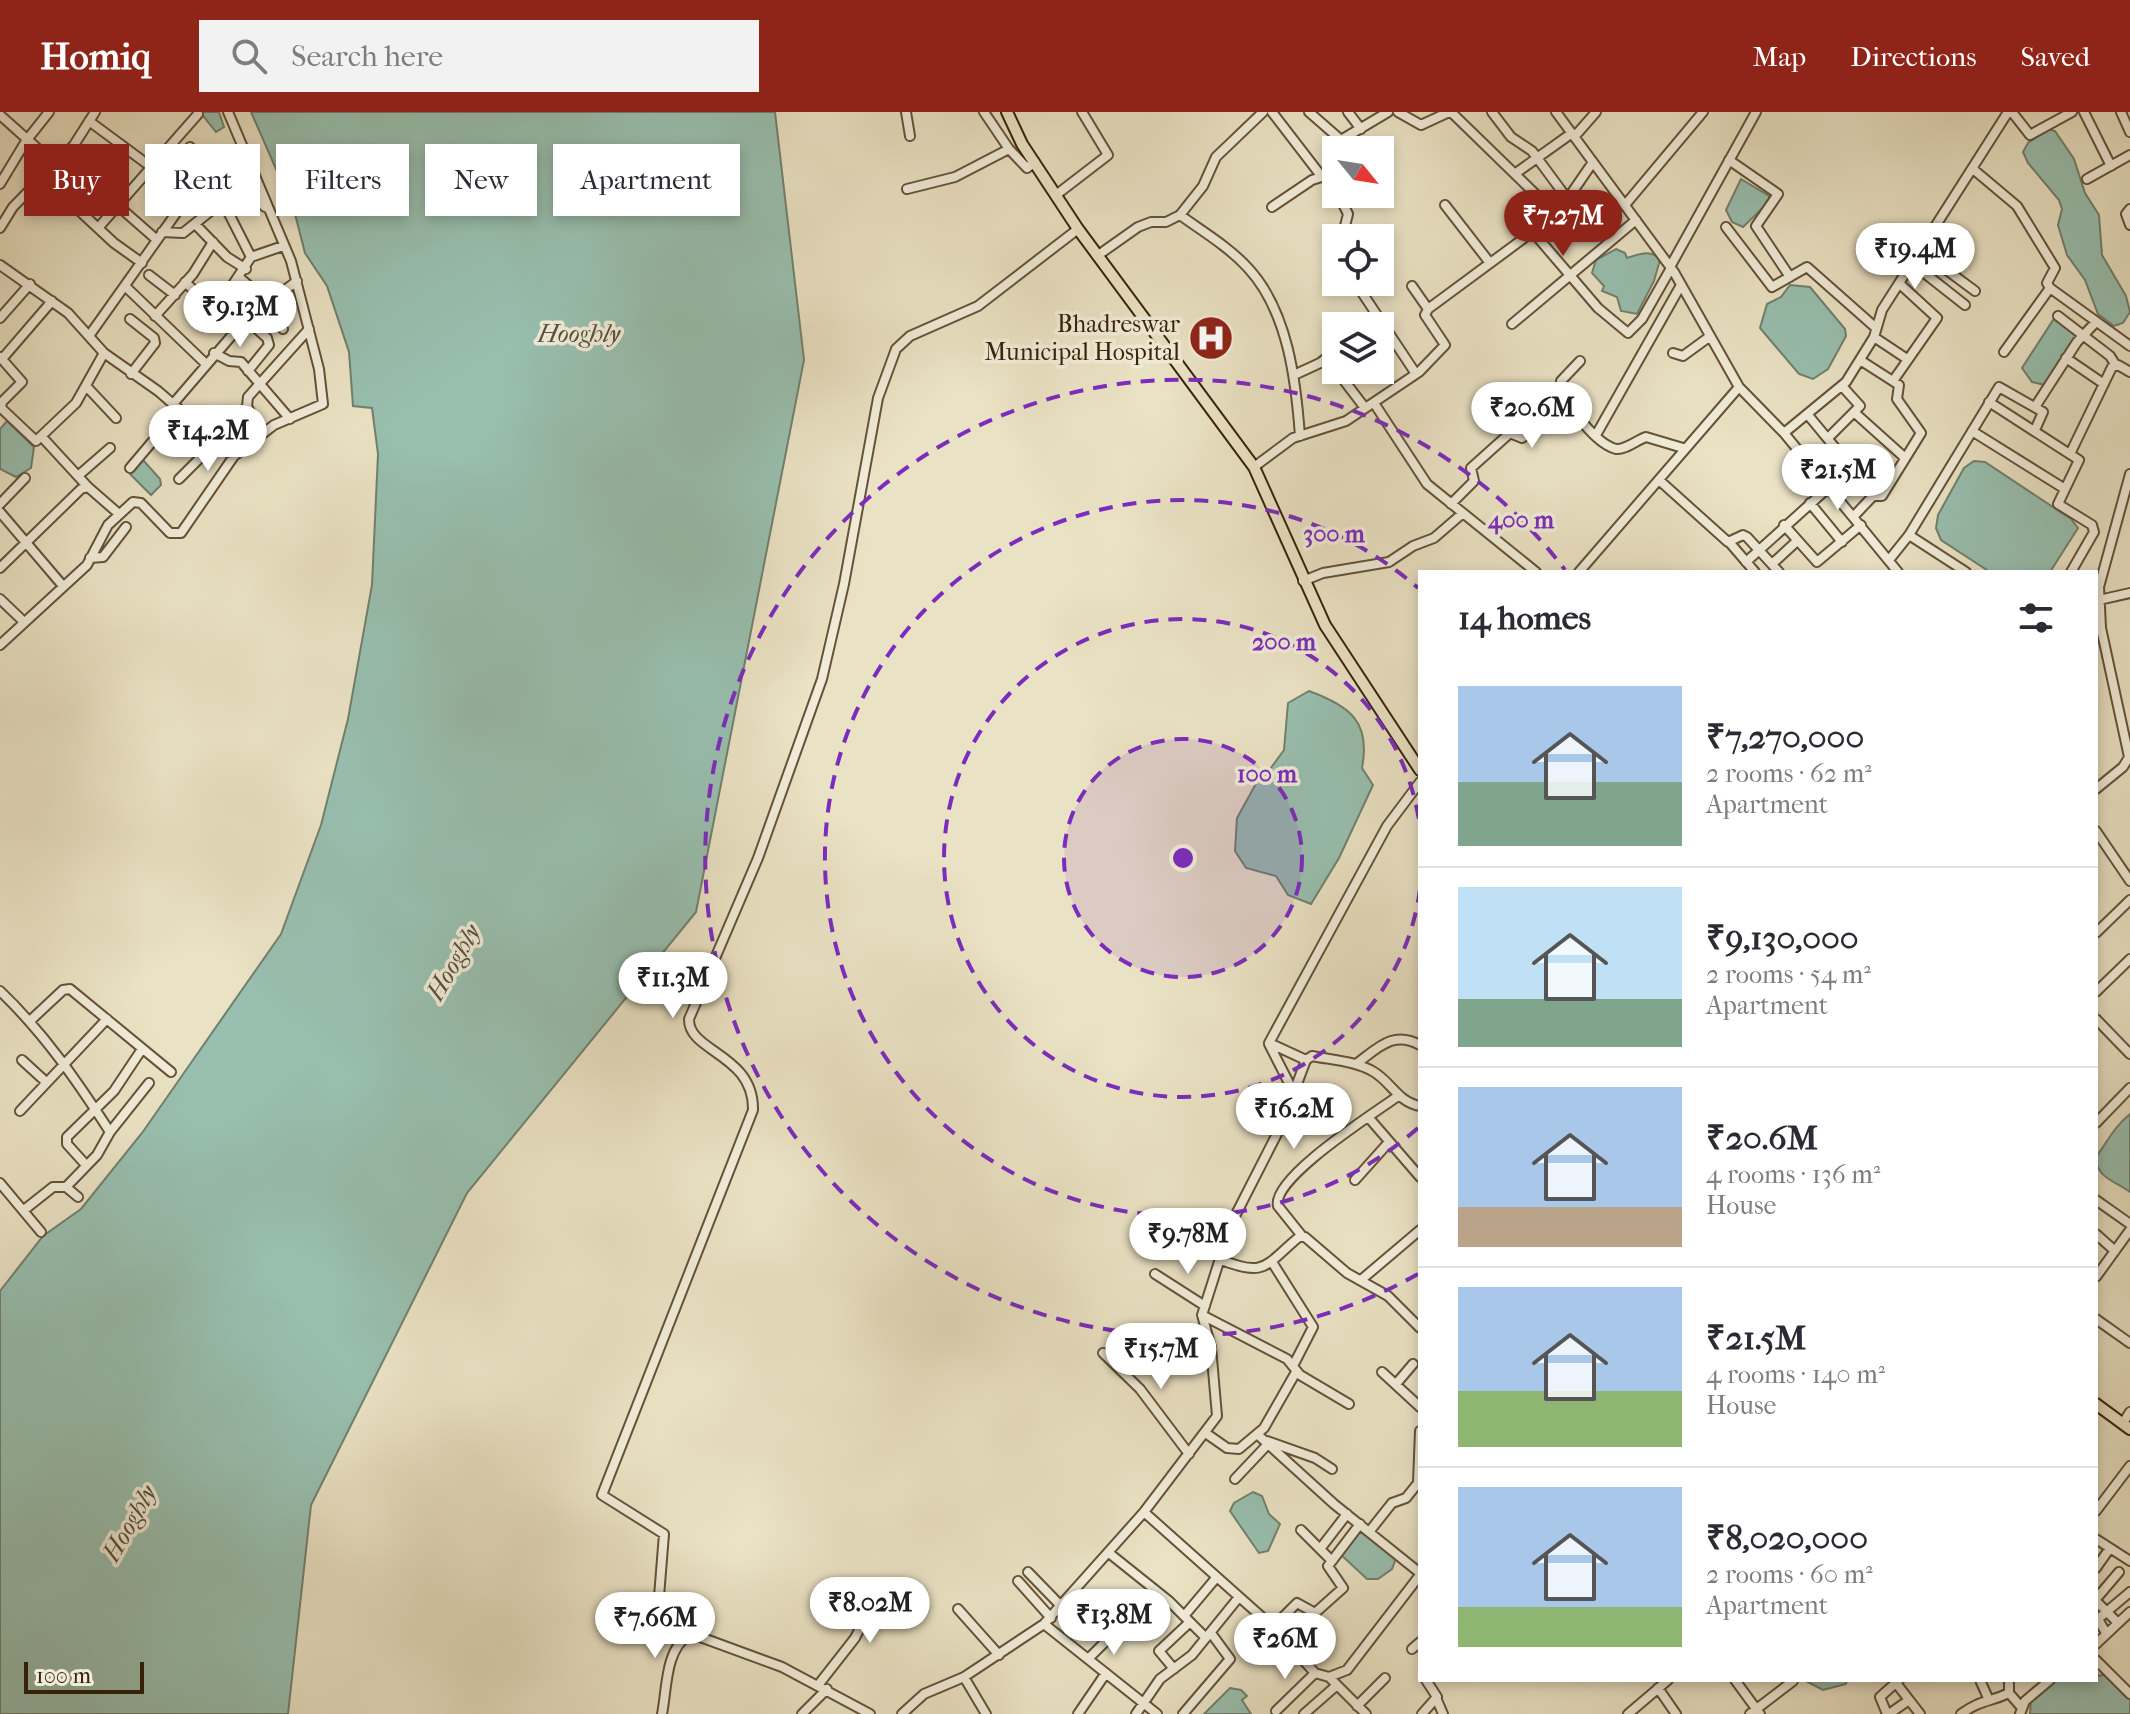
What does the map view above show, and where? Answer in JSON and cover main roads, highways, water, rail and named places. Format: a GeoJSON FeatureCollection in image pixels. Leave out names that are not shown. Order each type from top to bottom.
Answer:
{"type":"FeatureCollection","features":[{"type":"Feature","properties":{"kind":"main road"},"geometry":{"type":"LineString","coordinates":[[1007,112],[1078,229],[1265,484],[1303,581],[1340,651],[1418,767]]}},
{"type":"Feature","properties":{"kind":"main road"},"geometry":{"type":"LineString","coordinates":[[2098,1405],[2126,1426]]}},
{"type":"Feature","properties":{"kind":"water"},"geometry":{"type":"Polygon","coordinates":[[[200,112],[219,112],[224,127],[216,132],[200,112]]]}},
{"type":"Feature","properties":{"kind":"water","name":"Hooghly"},"geometry":{"type":"Polygon","coordinates":[[[251,112],[775,112],[804,360],[696,912],[467,1193],[311,1505],[288,1714],[0,1714],[0,1291],[43,1236],[81,1209],[142,1133],[281,934],[321,825],[348,719],[372,585],[378,454],[372,408],[353,406],[349,352],[327,286],[305,253],[296,216],[409,216],[409,144],[276,144],[276,169],[251,112]]]}},
{"type":"Feature","properties":{"kind":"water"},"geometry":{"type":"Polygon","coordinates":[[[2048,129],[2055,131],[2074,159],[2085,193],[2099,215],[2102,255],[2126,296],[2130,312],[2123,323],[2114,326],[2098,314],[2085,280],[2067,255],[2058,225],[2062,209],[2059,200],[2028,163],[2023,152],[2028,143],[2048,129]]]}},
{"type":"Feature","properties":{"kind":"water"},"geometry":{"type":"Polygon","coordinates":[[[1741,179],[1769,196],[1770,201],[1743,227],[1732,222],[1726,210],[1741,179]]]}},
{"type":"Feature","properties":{"kind":"water"},"geometry":{"type":"Polygon","coordinates":[[[1616,249],[1625,253],[1627,258],[1648,253],[1660,260],[1654,281],[1637,314],[1621,311],[1617,297],[1602,291],[1604,286],[1592,273],[1596,260],[1616,249]]]}},
{"type":"Feature","properties":{"kind":"water"},"geometry":{"type":"Polygon","coordinates":[[[1790,285],[1810,287],[1845,329],[1846,336],[1828,369],[1813,379],[1799,374],[1760,328],[1767,304],[1781,297],[1790,285]]]}},
{"type":"Feature","properties":{"kind":"water"},"geometry":{"type":"Polygon","coordinates":[[[2055,317],[2077,337],[2045,385],[2032,382],[2022,368],[2055,317]]]}},
{"type":"Feature","properties":{"kind":"water"},"geometry":{"type":"Polygon","coordinates":[[[7,421],[34,447],[31,468],[16,477],[0,469],[0,429],[7,421]]]}},
{"type":"Feature","properties":{"kind":"water"},"geometry":{"type":"Polygon","coordinates":[[[143,460],[160,479],[161,485],[151,495],[130,474],[143,460]]]}},
{"type":"Feature","properties":{"kind":"water"},"geometry":{"type":"Polygon","coordinates":[[[1974,461],[1985,462],[2071,519],[2078,528],[2051,570],[1987,570],[1941,540],[1936,528],[1938,515],[1964,468],[1974,461]]]}},
{"type":"Feature","properties":{"kind":"water"},"geometry":{"type":"Polygon","coordinates":[[[1309,691],[1336,703],[1354,718],[1363,739],[1362,768],[1373,785],[1339,858],[1311,904],[1288,895],[1276,876],[1246,868],[1235,851],[1237,818],[1258,780],[1265,776],[1284,750],[1288,703],[1309,691]]]}},
{"type":"Feature","properties":{"kind":"water"},"geometry":{"type":"Polygon","coordinates":[[[2130,1114],[2130,1192],[2107,1178],[2098,1167],[2098,1154],[2130,1114]]]}},
{"type":"Feature","properties":{"kind":"water"},"geometry":{"type":"Polygon","coordinates":[[[1253,1492],[1262,1496],[1269,1514],[1280,1524],[1268,1551],[1259,1553],[1230,1511],[1234,1503],[1253,1492]]]}},
{"type":"Feature","properties":{"kind":"water"},"geometry":{"type":"Polygon","coordinates":[[[1359,1528],[1396,1558],[1392,1569],[1378,1579],[1367,1579],[1339,1553],[1359,1528]]]}},
{"type":"Feature","properties":{"kind":"water"},"geometry":{"type":"Polygon","coordinates":[[[2098,1674],[2106,1674],[2130,1699],[2130,1714],[2030,1714],[2031,1699],[2052,1682],[2098,1682],[2098,1674]]]}},
{"type":"Feature","properties":{"kind":"water"},"geometry":{"type":"Polygon","coordinates":[[[1808,1682],[1846,1682],[1846,1684],[1823,1690],[1808,1682]]]}},
{"type":"Feature","properties":{"kind":"water"},"geometry":{"type":"Polygon","coordinates":[[[1230,1688],[1241,1690],[1247,1696],[1242,1700],[1251,1714],[1204,1714],[1230,1688]]]}},
{"type":"Feature","properties":{"kind":"place","name":"Bhadreswar Municipal Hospital"},"geometry":{"type":"Point","coordinates":[1211,338]}}]}
